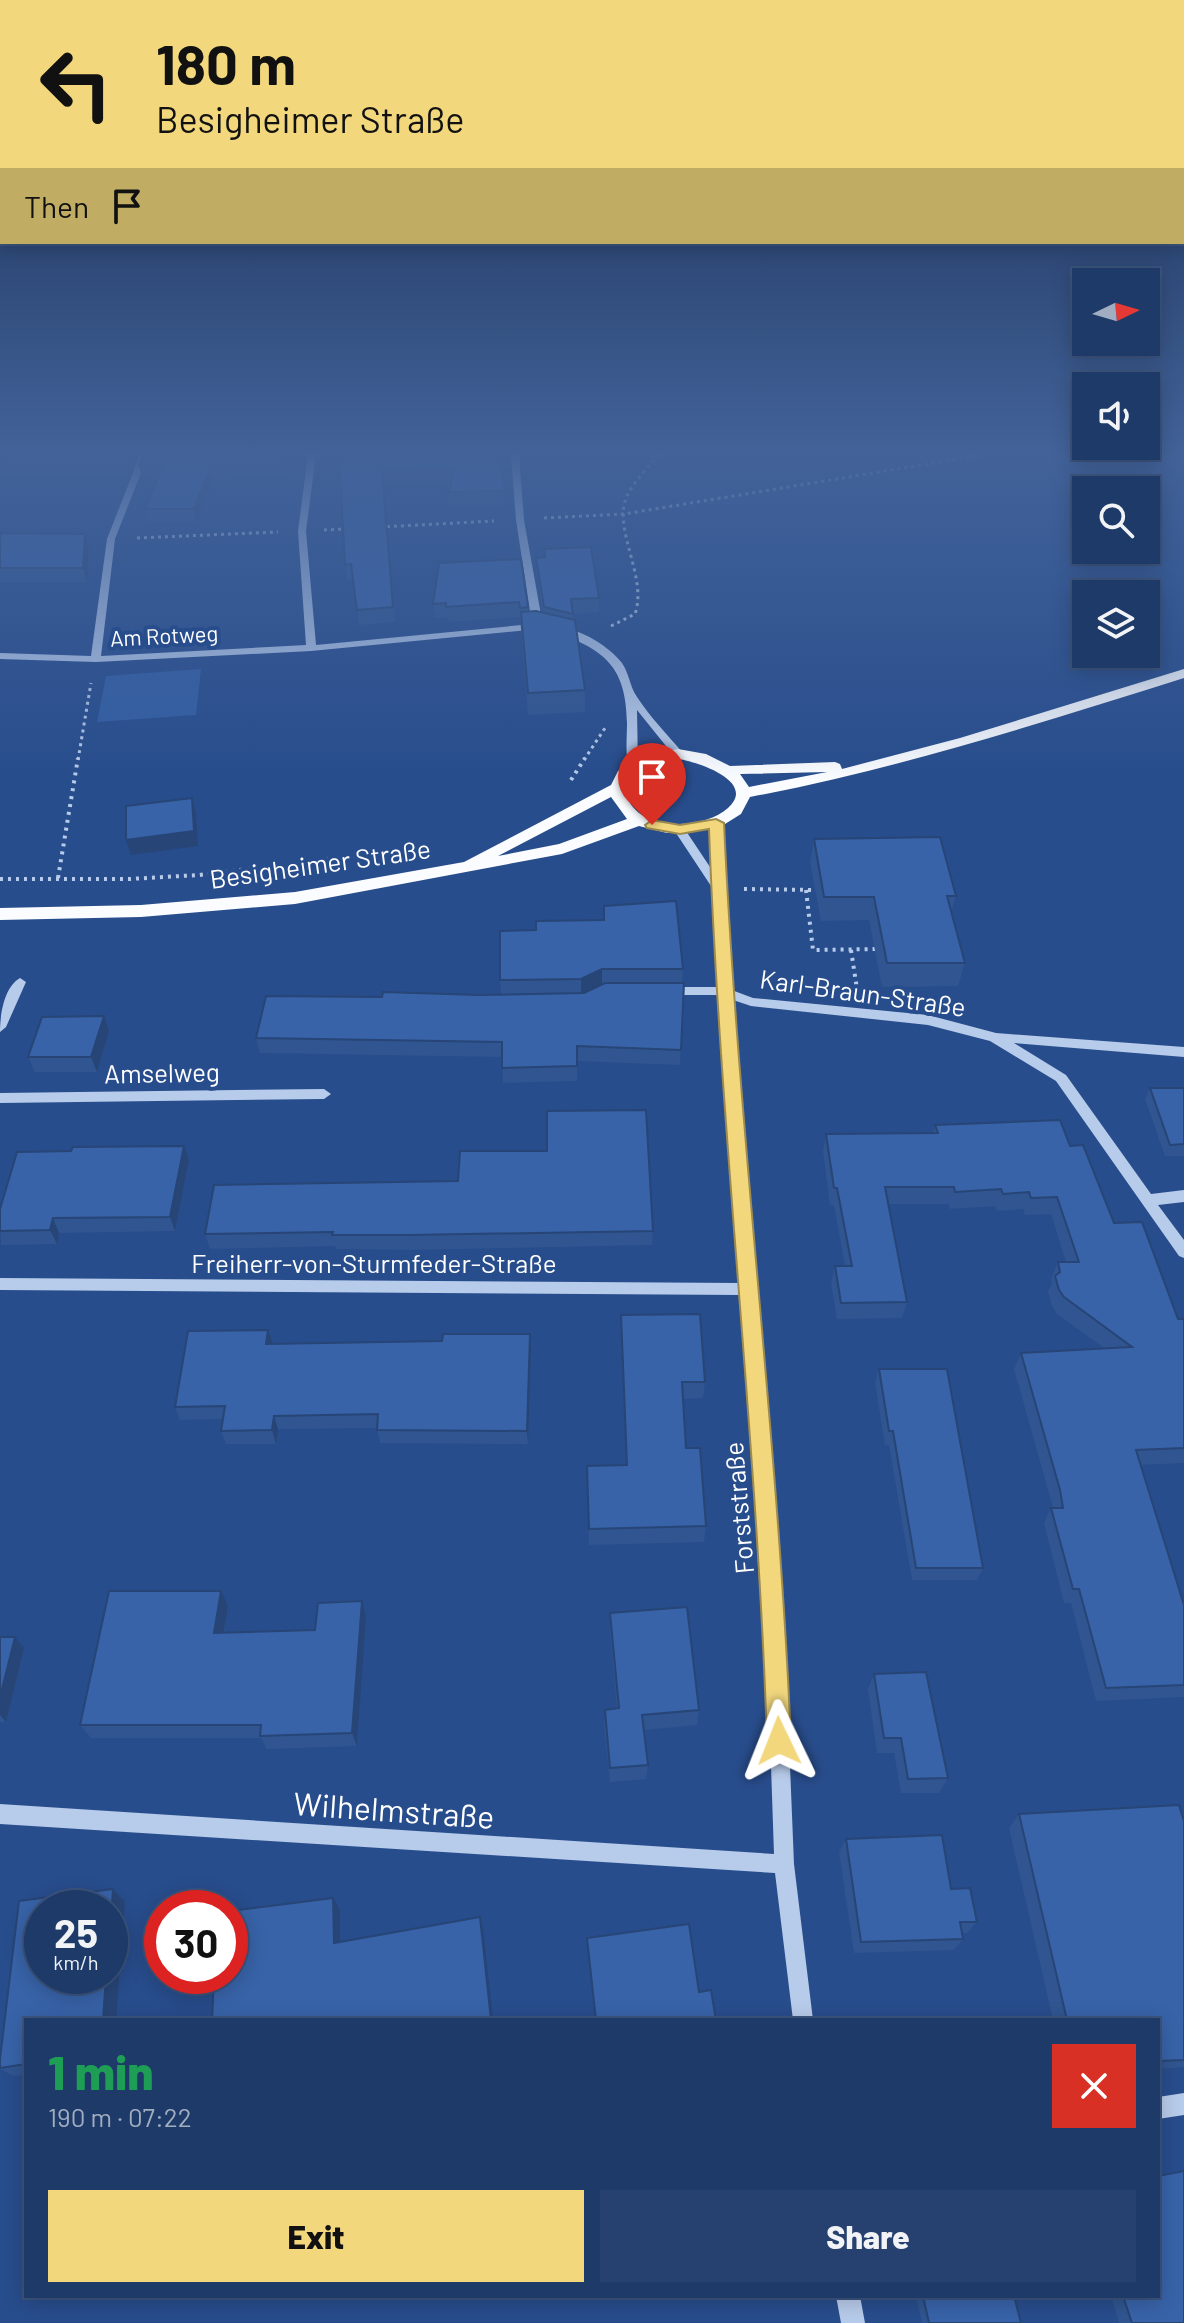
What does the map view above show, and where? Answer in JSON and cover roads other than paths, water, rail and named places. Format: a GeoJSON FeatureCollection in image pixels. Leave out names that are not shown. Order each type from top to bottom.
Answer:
{"type":"FeatureCollection","features":[{"type":"Feature","properties":{"kind":"main road"},"geometry":{"type":"LineString","coordinates":[[743,793],[808,783],[943,747],[1184,673]]}},
{"type":"Feature","properties":{"kind":"main road"},"geometry":{"type":"LineString","coordinates":[[678,754],[707,758],[731,770],[743,793],[736,810],[716,823],[680,830],[639,820],[626,811],[619,800],[617,788],[622,775],[633,765],[654,757],[678,754]]}},
{"type":"Feature","properties":{"kind":"main road"},"geometry":{"type":"LineString","coordinates":[[731,770],[867,767]]}},
{"type":"Feature","properties":{"kind":"main road"},"geometry":{"type":"LineString","coordinates":[[465,866],[498,846],[617,788]]}},
{"type":"Feature","properties":{"kind":"main road","name":"Besigheimer Straße"},"geometry":{"type":"LineString","coordinates":[[0,914],[95,912],[295,898],[562,849],[639,820]]}},
{"type":"Feature","properties":{"kind":"street","name":"Am Rotweg"},"geometry":{"type":"LineString","coordinates":[[96,659],[108,563]]}},
{"type":"Feature","properties":{"kind":"street"},"geometry":{"type":"LineString","coordinates":[[304,563],[311,648]]}},
{"type":"Feature","properties":{"kind":"street"},"geometry":{"type":"LineString","coordinates":[[527,563],[537,626]]}},
{"type":"Feature","properties":{"kind":"street","name":"Am Rotweg"},"geometry":{"type":"LineString","coordinates":[[0,656],[96,659],[311,648],[537,626],[583,637],[602,647],[618,662],[632,698],[678,754]]}},
{"type":"Feature","properties":{"kind":"street","name":"Am Rotweg"},"geometry":{"type":"LineString","coordinates":[[632,698],[633,765]]}},
{"type":"Feature","properties":{"kind":"street","name":"Forststraße"},"geometry":{"type":"LineString","coordinates":[[716,823],[723,991],[775,1619],[784,1864],[803,2018]]}},
{"type":"Feature","properties":{"kind":"street"},"geometry":{"type":"LineString","coordinates":[[680,830],[720,889]]}},
{"type":"Feature","properties":{"kind":"street"},"geometry":{"type":"LineString","coordinates":[[0,1027],[20,982]]}},
{"type":"Feature","properties":{"kind":"street"},"geometry":{"type":"LineString","coordinates":[[646,991],[723,991]]}},
{"type":"Feature","properties":{"kind":"street","name":"Karl-Braun-Straße"},"geometry":{"type":"LineString","coordinates":[[723,991],[751,1002],[928,1020],[994,1037],[1061,1078],[1184,1252]]}},
{"type":"Feature","properties":{"kind":"street"},"geometry":{"type":"LineString","coordinates":[[994,1037],[1184,1052]]}},
{"type":"Feature","properties":{"kind":"street","name":"Amselweg"},"geometry":{"type":"LineString","coordinates":[[0,1098],[324,1094]]}},
{"type":"Feature","properties":{"kind":"street"},"geometry":{"type":"LineString","coordinates":[[1149,1200],[1184,1196]]}},
{"type":"Feature","properties":{"kind":"street","name":"Freiherr-von-Sturmfeder-Straße"},"geometry":{"type":"LineString","coordinates":[[0,1284],[748,1289]]}},
{"type":"Feature","properties":{"kind":"street","name":"Wilhelmstraße"},"geometry":{"type":"LineString","coordinates":[[0,1814],[784,1864]]}},
{"type":"Feature","properties":{"kind":"street"},"geometry":{"type":"LineString","coordinates":[[1160,2108],[1184,2104]]}},
{"type":"Feature","properties":{"kind":"street"},"geometry":{"type":"LineString","coordinates":[[848,2298],[853,2323]]}}]}
